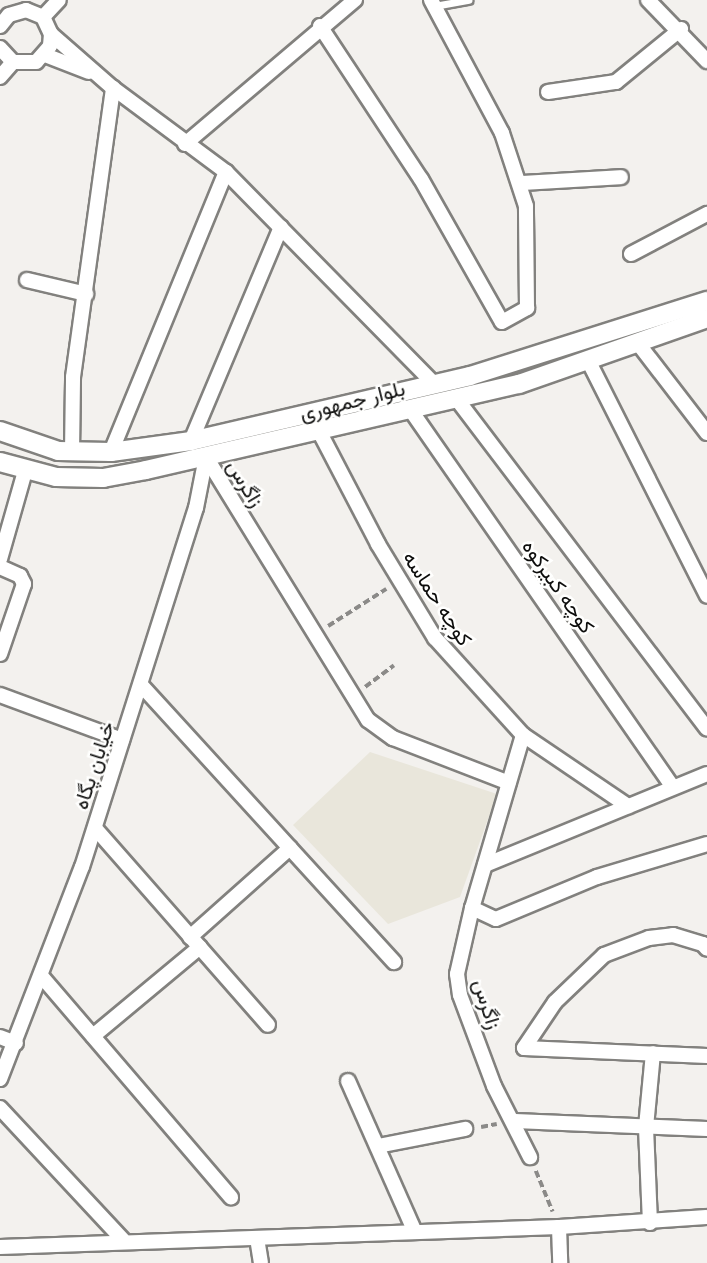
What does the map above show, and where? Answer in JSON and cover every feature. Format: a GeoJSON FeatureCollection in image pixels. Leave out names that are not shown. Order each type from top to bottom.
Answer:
{"type":"FeatureCollection","features":[{"type":"Feature","properties":{"kind":"street"},"geometry":{"type":"LineString","coordinates":[[43,17],[59,0]]}},
{"type":"Feature","properties":{"kind":"street"},"geometry":{"type":"LineString","coordinates":[[185,144],[320,26],[355,0]]}},
{"type":"Feature","properties":{"kind":"street"},"geometry":{"type":"LineString","coordinates":[[648,0],[681,29],[705,57]]}},
{"type":"Feature","properties":{"kind":"street"},"geometry":{"type":"LineString","coordinates":[[320,26],[421,178],[502,322],[527,307],[526,206],[521,183],[502,133],[432,3]]}},
{"type":"Feature","properties":{"kind":"street"},"geometry":{"type":"LineString","coordinates":[[1,21],[15,5],[43,17],[51,34],[97,75],[185,144],[226,172],[434,384]]}},
{"type":"Feature","properties":{"kind":"street"},"geometry":{"type":"LineString","coordinates":[[548,92],[616,82],[681,29]]}},
{"type":"Feature","properties":{"kind":"street"},"geometry":{"type":"LineString","coordinates":[[0,48],[13,62],[36,62],[45,55],[51,34]]}},
{"type":"Feature","properties":{"kind":"street"},"geometry":{"type":"LineString","coordinates":[[45,55],[97,75]]}},
{"type":"Feature","properties":{"kind":"street"},"geometry":{"type":"LineString","coordinates":[[0,77],[13,62]]}},
{"type":"Feature","properties":{"kind":"street"},"geometry":{"type":"LineString","coordinates":[[66,477],[72,452],[73,377],[113,88]]}},
{"type":"Feature","properties":{"kind":"street"},"geometry":{"type":"LineString","coordinates":[[111,452],[226,172]]}},
{"type":"Feature","properties":{"kind":"street"},"geometry":{"type":"LineString","coordinates":[[521,183],[621,177]]}},
{"type":"Feature","properties":{"kind":"street"},"geometry":{"type":"LineString","coordinates":[[631,254],[707,214]]}},
{"type":"Feature","properties":{"kind":"street"},"geometry":{"type":"LineString","coordinates":[[191,440],[281,227]]}},
{"type":"Feature","properties":{"kind":"street"},"geometry":{"type":"LineString","coordinates":[[27,280],[86,294]]}},
{"type":"Feature","properties":{"kind":"street","name":"بلوار جمهوری"},"geometry":{"type":"LineString","coordinates":[[0,462],[25,471],[66,477],[103,478],[206,457],[519,384],[585,351],[707,301]]}},
{"type":"Feature","properties":{"kind":"street","name":"بلوار جمهوری"},"geometry":{"type":"LineString","coordinates":[[0,431],[72,452],[111,452],[191,440],[434,384],[637,342],[707,318]]}},
{"type":"Feature","properties":{"kind":"street"},"geometry":{"type":"LineString","coordinates":[[637,342],[707,433]]}},
{"type":"Feature","properties":{"kind":"street"},"geometry":{"type":"LineString","coordinates":[[585,351],[707,596]]}},
{"type":"Feature","properties":{"kind":"street"},"geometry":{"type":"LineString","coordinates":[[456,398],[707,729]]}},
{"type":"Feature","properties":{"kind":"street","name":"کوچه کبیرکوه"},"geometry":{"type":"LineString","coordinates":[[410,409],[673,787]]}},
{"type":"Feature","properties":{"kind":"street","name":"کوچه حماسه"},"geometry":{"type":"LineString","coordinates":[[319,431],[400,580],[435,638],[523,735],[628,806]]}},
{"type":"Feature","properties":{"kind":"street","name":"زاگرس"},"geometry":{"type":"LineString","coordinates":[[206,457],[368,720],[393,738],[509,783]]}},
{"type":"Feature","properties":{"kind":"street","name":"خیابان پگاه"},"geometry":{"type":"LineString","coordinates":[[0,1079],[43,978],[95,828],[196,508],[206,457]]}},
{"type":"Feature","properties":{"kind":"street"},"geometry":{"type":"LineString","coordinates":[[0,559],[25,471]]}},
{"type":"Feature","properties":{"kind":"street"},"geometry":{"type":"LineString","coordinates":[[0,568],[20,576],[24,584],[0,654]]}},
{"type":"Feature","properties":{"kind":"street"},"geometry":{"type":"LineString","coordinates":[[142,686],[394,962]]}},
{"type":"Feature","properties":{"kind":"street"},"geometry":{"type":"LineString","coordinates":[[0,695],[122,740]]}},
{"type":"Feature","properties":{"kind":"street","name":"زاگرس"},"geometry":{"type":"LineString","coordinates":[[523,735],[472,908],[457,974],[460,995],[494,1086],[515,1121],[530,1157]]}},
{"type":"Feature","properties":{"kind":"street"},"geometry":{"type":"LineString","coordinates":[[485,865],[707,774]]}},
{"type":"Feature","properties":{"kind":"street"},"geometry":{"type":"LineString","coordinates":[[95,828],[268,1026]]}},
{"type":"Feature","properties":{"kind":"street"},"geometry":{"type":"LineString","coordinates":[[472,908],[496,919],[597,877],[707,844]]}},
{"type":"Feature","properties":{"kind":"street"},"geometry":{"type":"LineString","coordinates":[[93,1036],[195,942],[290,848]]}},
{"type":"Feature","properties":{"kind":"street"},"geometry":{"type":"LineString","coordinates":[[707,950],[702,944],[673,936],[649,938],[604,955],[555,1002],[524,1048],[707,1056]]}},
{"type":"Feature","properties":{"kind":"street"},"geometry":{"type":"LineString","coordinates":[[43,978],[231,1197]]}},
{"type":"Feature","properties":{"kind":"street"},"geometry":{"type":"LineString","coordinates":[[0,1037],[16,1043]]}},
{"type":"Feature","properties":{"kind":"street"},"geometry":{"type":"LineString","coordinates":[[650,1223],[646,1127],[653,1053]]}},
{"type":"Feature","properties":{"kind":"street"},"geometry":{"type":"LineString","coordinates":[[348,1081],[414,1230]]}},
{"type":"Feature","properties":{"kind":"street"},"geometry":{"type":"LineString","coordinates":[[0,1108],[124,1240]]}},
{"type":"Feature","properties":{"kind":"street"},"geometry":{"type":"LineString","coordinates":[[515,1121],[707,1129]]}},
{"type":"Feature","properties":{"kind":"street"},"geometry":{"type":"LineString","coordinates":[[378,1146],[465,1129]]}},
{"type":"Feature","properties":{"kind":"street"},"geometry":{"type":"LineString","coordinates":[[0,1247],[124,1240],[559,1227],[650,1223],[707,1217]]}},
{"type":"Feature","properties":{"kind":"street"},"geometry":{"type":"LineString","coordinates":[[559,1227],[560,1263]]}},
{"type":"Feature","properties":{"kind":"street"},"geometry":{"type":"LineString","coordinates":[[257,1238],[261,1263]]}},
{"type":"Feature","properties":{"kind":"lane"},"geometry":{"type":"LineString","coordinates":[[432,3],[468,0]]}},
{"type":"Feature","properties":{"kind":"path"},"geometry":{"type":"LineString","coordinates":[[315,634],[400,580]]}},
{"type":"Feature","properties":{"kind":"path"},"geometry":{"type":"LineString","coordinates":[[352,696],[394,665]]}},
{"type":"Feature","properties":{"kind":"path"},"geometry":{"type":"LineString","coordinates":[[465,1129],[515,1121]]}},
{"type":"Feature","properties":{"kind":"path"},"geometry":{"type":"LineString","coordinates":[[530,1157],[559,1227]]}},
{"type":"Feature","properties":{"kind":"shaded area"},"geometry":{"type":"Polygon","coordinates":[[[370,752],[497,794],[460,897],[388,924],[293,825],[370,752]]]}}]}
